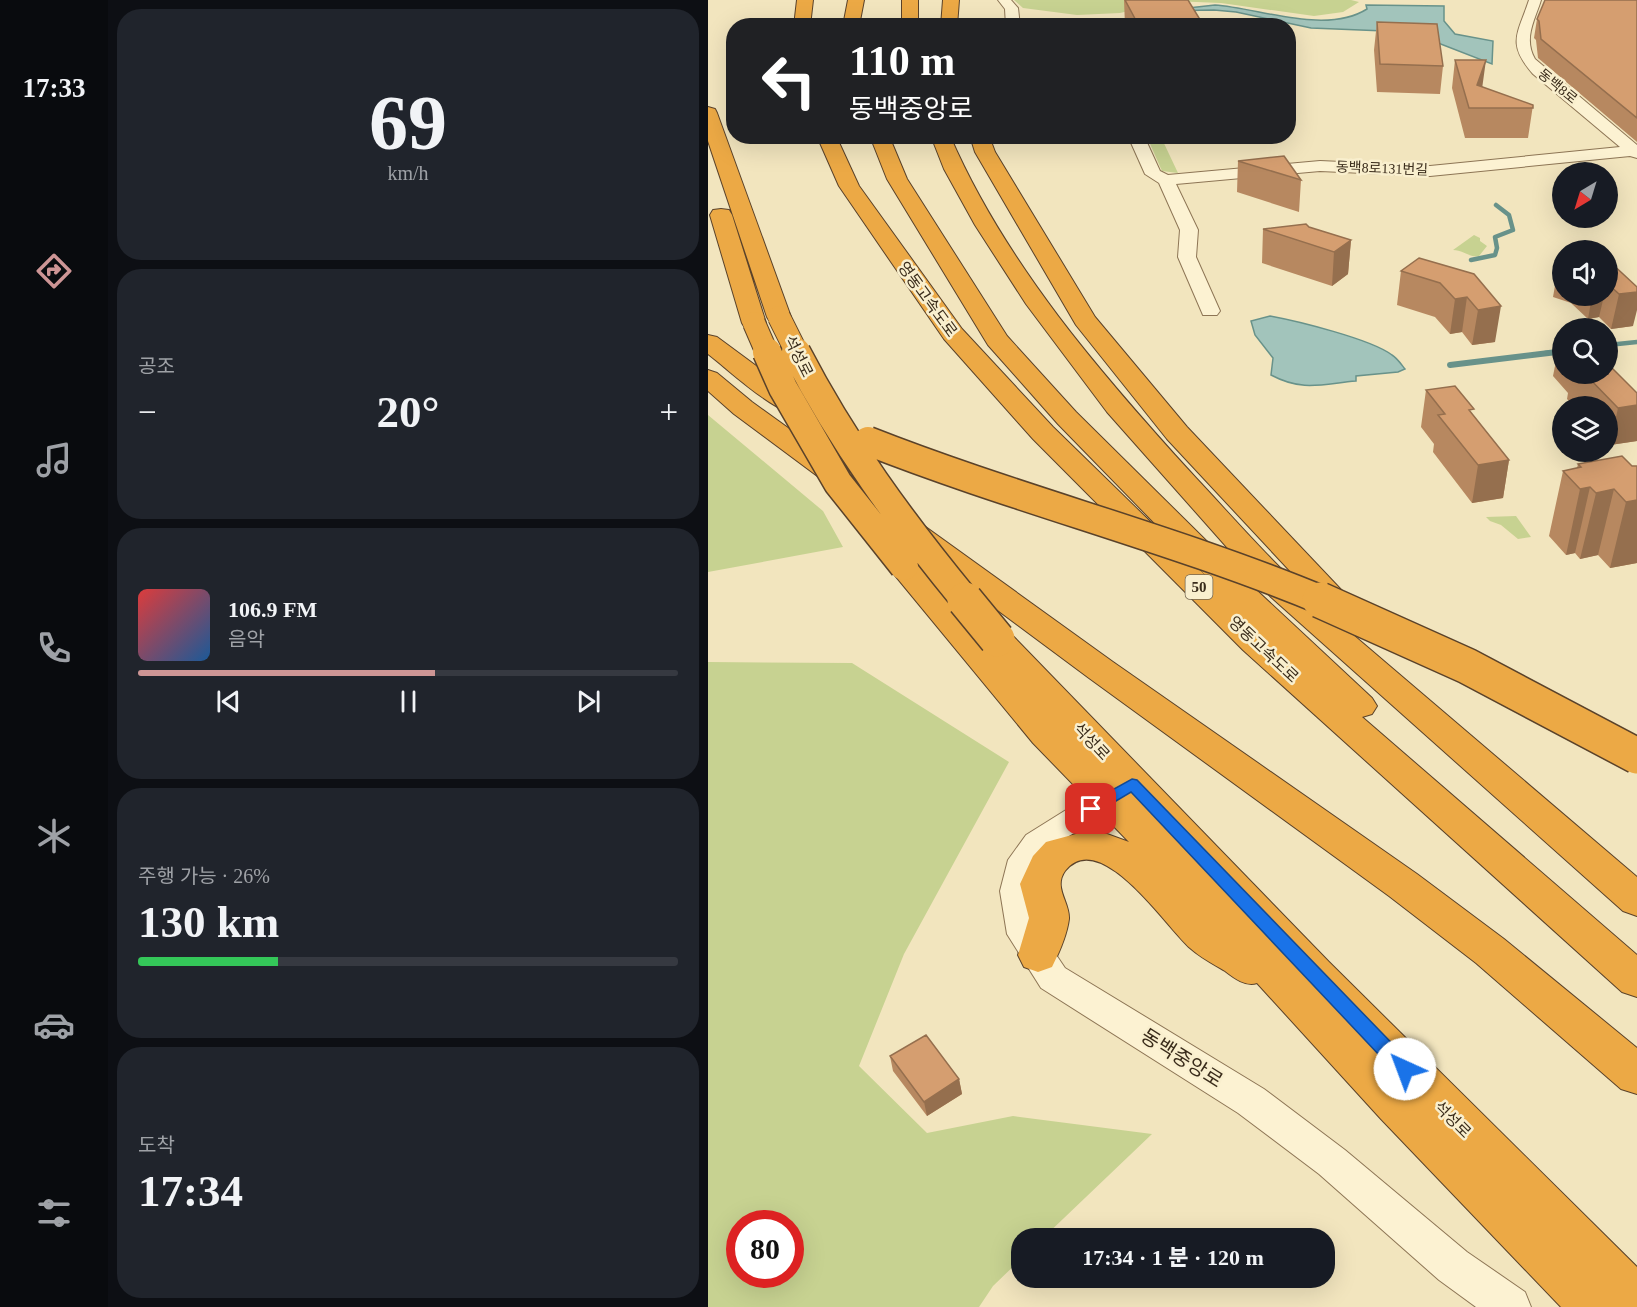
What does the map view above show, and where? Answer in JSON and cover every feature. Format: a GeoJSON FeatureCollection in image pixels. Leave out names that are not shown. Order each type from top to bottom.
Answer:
{"type":"FeatureCollection","features":[{"type":"Feature","properties":{"kind":"highway"},"geometry":{"type":"LineString","coordinates":[[803,18],[805,0]]}},
{"type":"Feature","properties":{"kind":"highway"},"geometry":{"type":"LineString","coordinates":[[853,18],[856,0]]}},
{"type":"Feature","properties":{"kind":"highway"},"geometry":{"type":"LineString","coordinates":[[910,0],[910,18]]}},
{"type":"Feature","properties":{"kind":"highway"},"geometry":{"type":"LineString","coordinates":[[950,18],[951,0]]}},
{"type":"Feature","properties":{"kind":"highway","name":"석성로"},"geometry":{"type":"LineString","coordinates":[[708,113],[766,320],[813,385],[853,453],[908,530],[984,644],[1121,791],[1637,1302]]}},
{"type":"Feature","properties":{"kind":"highway","name":"영동고속도로"},"geometry":{"type":"LineString","coordinates":[[830,144],[849,186],[953,334],[1043,433],[1255,642],[1637,980]]}},
{"type":"Feature","properties":{"kind":"highway","name":"영동고속도로"},"geometry":{"type":"LineString","coordinates":[[882,144],[897,179],[951,264],[980,315],[997,340],[1067,418],[1242,594],[1453,795],[1637,975]]}},
{"type":"Feature","properties":{"kind":"highway"},"geometry":{"type":"LineString","coordinates":[[943,144],[954,169],[1034,299],[1116,406],[1282,590],[1637,900]]}},
{"type":"Feature","properties":{"kind":"highway"},"geometry":{"type":"LineString","coordinates":[[982,144],[1085,320],[1177,433],[1281,545],[1434,700],[1637,892]]}},
{"type":"Feature","properties":{"kind":"highway"},"geometry":{"type":"LineString","coordinates":[[708,173],[766,320]]}},
{"type":"Feature","properties":{"kind":"highway"},"geometry":{"type":"LineString","coordinates":[[708,342],[789,403],[867,441],[959,477],[1173,543],[1308,595],[1411,639],[1539,701],[1637,756]]}},
{"type":"Feature","properties":{"kind":"highway"},"geometry":{"type":"LineString","coordinates":[[708,378],[743,408],[1101,670],[1403,885],[1490,951],[1637,1075]]}},
{"type":"Feature","properties":{"kind":"highway"},"geometry":{"type":"LineString","coordinates":[[1121,791],[1299,999],[1397,1105],[1596,1307]]}},
{"type":"Feature","properties":{"kind":"highway"},"geometry":{"type":"LineString","coordinates":[[1038,955],[1049,918],[1040,884],[1047,866],[1060,852],[1087,844],[1107,848],[1131,860],[1205,937],[1299,999]]}},
{"type":"Feature","properties":{"kind":"street"},"geometry":{"type":"LineString","coordinates":[[1004,0],[1011,8],[1012,18]]}},
{"type":"Feature","properties":{"kind":"street","name":"동백8로"},"geometry":{"type":"LineString","coordinates":[[1535,0],[1526,18],[1521,40],[1533,66],[1636,151]]}},
{"type":"Feature","properties":{"kind":"street"},"geometry":{"type":"LineString","coordinates":[[1140,144],[1153,174],[1166,180],[1189,230],[1187,257],[1210,311]]}},
{"type":"Feature","properties":{"kind":"street","name":"동백8로131번길"},"geometry":{"type":"LineString","coordinates":[[1166,180],[1320,166],[1430,171],[1636,151]]}},
{"type":"Feature","properties":{"kind":"street","name":"동백중앙로"},"geometry":{"type":"LineString","coordinates":[[1121,791],[1045,837],[1037,843],[1024,860],[1016,891],[1024,934],[1053,978],[1260,1107],[1332,1162],[1453,1266],[1510,1307]]}},
{"type":"Feature","properties":{"kind":"green space"},"geometry":{"type":"Polygon","coordinates":[[[1014,0],[1351,0],[1359,2],[1343,12],[1314,16],[1221,3],[1172,1],[1120,13],[1077,15],[1023,8],[1014,0]]]}},
{"type":"Feature","properties":{"kind":"green space"},"geometry":{"type":"Polygon","coordinates":[[[1150,144],[1164,144],[1178,173],[1162,171],[1150,144]]]}},
{"type":"Feature","properties":{"kind":"green space"},"geometry":{"type":"Polygon","coordinates":[[[1474,235],[1487,246],[1479,256],[1453,250],[1474,235]]]}},
{"type":"Feature","properties":{"kind":"green space"},"geometry":{"type":"Polygon","coordinates":[[[708,415],[823,511],[843,547],[708,572],[708,415]]]}},
{"type":"Feature","properties":{"kind":"green space"},"geometry":{"type":"Polygon","coordinates":[[[1516,516],[1531,537],[1518,539],[1501,525],[1486,517],[1516,516]]]}},
{"type":"Feature","properties":{"kind":"green space"},"geometry":{"type":"Polygon","coordinates":[[[708,662],[852,663],[1009,762],[904,954],[859,1066],[927,1133],[1013,1116],[1152,1134],[1054,1228],[1011,1228],[1011,1269],[993,1286],[979,1307],[708,1307],[708,662]]]}},
{"type":"Feature","properties":{"kind":"water"},"geometry":{"type":"Polygon","coordinates":[[[1215,5],[1292,18],[1264,18],[1214,10],[1161,11],[1215,5]]]}},
{"type":"Feature","properties":{"kind":"water"},"geometry":{"type":"Polygon","coordinates":[[[1366,5],[1444,6],[1444,21],[1455,34],[1493,41],[1492,64],[1433,41],[1385,31],[1311,28],[1296,25],[1296,18],[1332,20],[1351,16],[1367,9],[1366,5]]]}},
{"type":"Feature","properties":{"kind":"water"},"geometry":{"type":"Polygon","coordinates":[[[1270,316],[1315,326],[1368,343],[1394,356],[1405,369],[1398,372],[1356,376],[1356,381],[1313,386],[1293,384],[1282,380],[1271,375],[1273,358],[1255,335],[1251,321],[1270,316]]]}},
{"type":"Feature","properties":{"kind":"building"},"geometry":{"type":"Polygon","coordinates":[[[1125,0],[1188,0],[1199,18],[1135,18],[1125,0]]]}},
{"type":"Feature","properties":{"kind":"building"},"geometry":{"type":"Polygon","coordinates":[[[1545,0],[1637,0],[1637,118],[1541,39],[1537,19],[1545,0]]]}},
{"type":"Feature","properties":{"kind":"building"},"geometry":{"type":"Polygon","coordinates":[[[1377,22],[1437,24],[1443,66],[1380,64],[1377,22]]]}},
{"type":"Feature","properties":{"kind":"building"},"geometry":{"type":"Polygon","coordinates":[[[1455,60],[1486,60],[1477,85],[1533,105],[1533,108],[1469,108],[1455,60]]]}},
{"type":"Feature","properties":{"kind":"building"},"geometry":{"type":"Polygon","coordinates":[[[1284,156],[1301,180],[1238,161],[1284,156]]]}},
{"type":"Feature","properties":{"kind":"building"},"geometry":{"type":"Polygon","coordinates":[[[1306,224],[1309,227],[1351,240],[1334,252],[1263,229],[1306,224]]]}},
{"type":"Feature","properties":{"kind":"building"},"geometry":{"type":"Polygon","coordinates":[[[1419,258],[1474,274],[1501,306],[1478,310],[1467,297],[1455,299],[1440,283],[1401,271],[1419,258]]]}},
{"type":"Feature","properties":{"kind":"building"},"geometry":{"type":"Polygon","coordinates":[[[1618,269],[1637,287],[1637,292],[1619,294],[1618,269]]]}},
{"type":"Feature","properties":{"kind":"building"},"geometry":{"type":"Polygon","coordinates":[[[1618,374],[1637,393],[1637,405],[1618,408],[1618,396],[1606,396],[1595,384],[1618,384],[1618,374]]]}},
{"type":"Feature","properties":{"kind":"building"},"geometry":{"type":"Polygon","coordinates":[[[1455,386],[1474,409],[1469,410],[1509,460],[1478,465],[1438,415],[1445,414],[1426,390],[1455,386]]]}},
{"type":"Feature","properties":{"kind":"building"},"geometry":{"type":"Polygon","coordinates":[[[1622,456],[1632,466],[1637,466],[1637,500],[1626,502],[1614,489],[1596,493],[1590,487],[1580,489],[1563,471],[1581,467],[1578,464],[1589,462],[1618,462],[1618,457],[1622,456]]]}},
{"type":"Feature","properties":{"kind":"building"},"geometry":{"type":"Polygon","coordinates":[[[926,1035],[959,1079],[924,1102],[890,1056],[926,1035]]]}},
{"type":"Feature","properties":{"kind":"waterway"},"geometry":{"type":"LineString","coordinates":[[1471,260],[1495,255],[1497,248],[1495,237],[1513,230],[1509,215],[1496,205]]}},
{"type":"Feature","properties":{"kind":"waterway"},"geometry":{"type":"LineString","coordinates":[[1618,344],[1637,342]]}},
{"type":"Feature","properties":{"kind":"waterway"},"geometry":{"type":"LineString","coordinates":[[1545,353],[1552,352]]}},
{"type":"Feature","properties":{"kind":"waterway"},"geometry":{"type":"LineString","coordinates":[[1450,365],[1552,353]]}},
{"type":"Feature","properties":{"kind":"route"},"geometry":{"type":"LineString","coordinates":[[1091,809],[1132,784],[1405,1069]]}}]}
